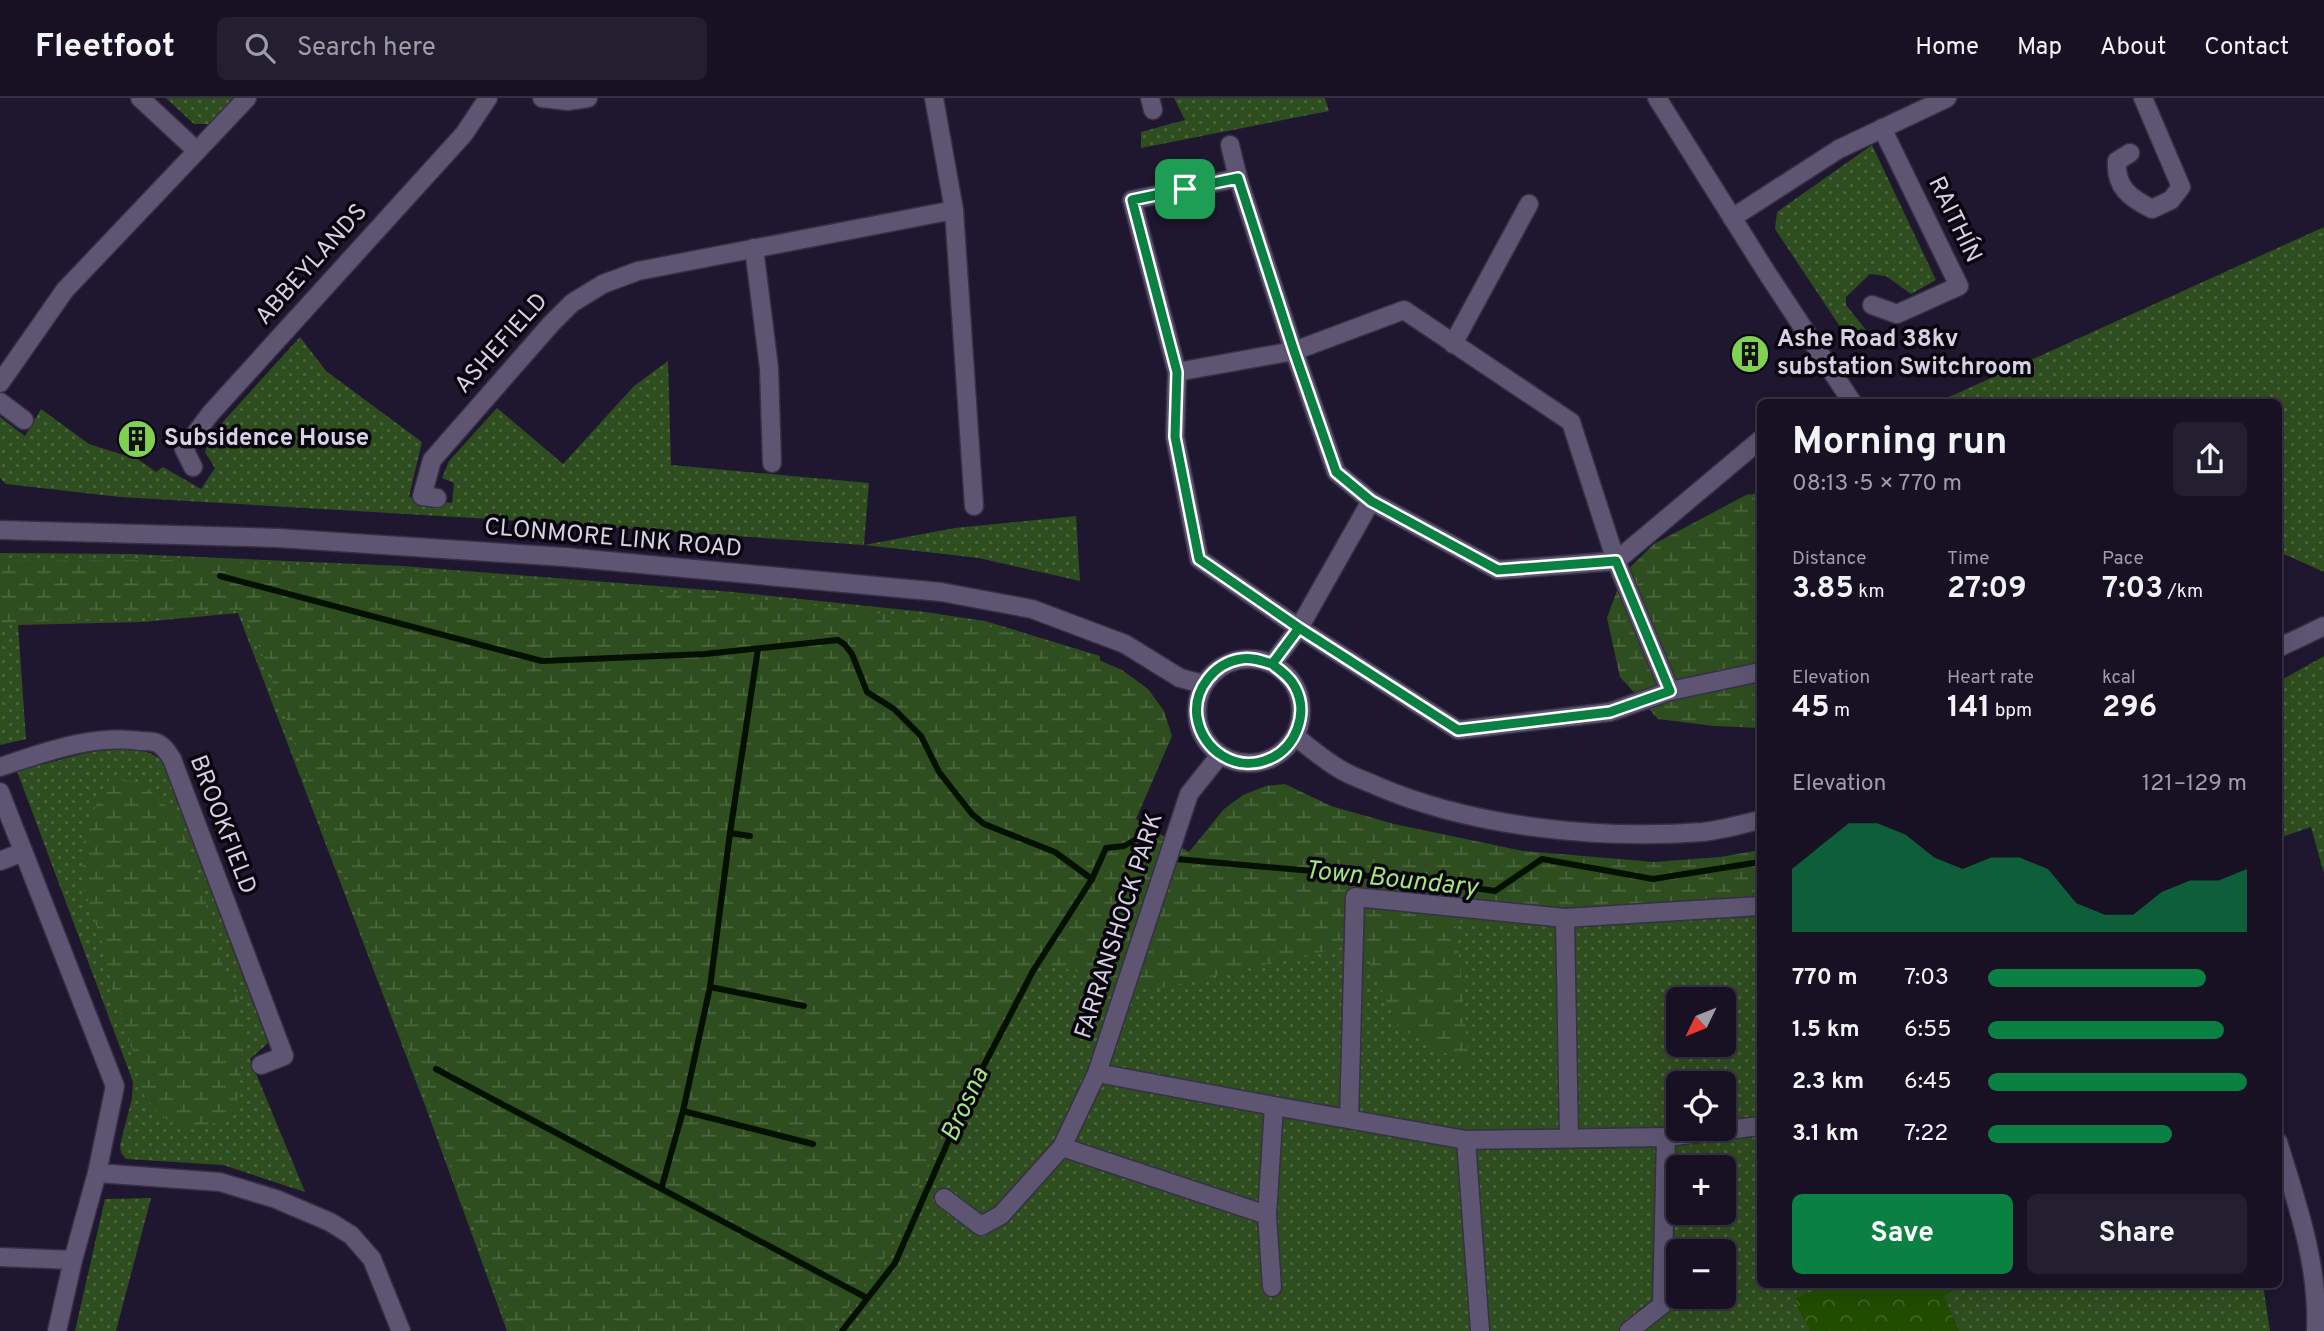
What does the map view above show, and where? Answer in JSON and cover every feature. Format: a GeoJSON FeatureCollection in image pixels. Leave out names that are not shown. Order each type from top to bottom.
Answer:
{"type":"FeatureCollection","features":[{"type":"Feature","properties":{"kind":"street"},"geometry":{"type":"LineString","coordinates":[[141,98],[197,151]]}},
{"type":"Feature","properties":{"kind":"street"},"geometry":{"type":"LineString","coordinates":[[0,383],[65,290],[247,98]]}},
{"type":"Feature","properties":{"kind":"street","name":"ABBEYLANDS"},"geometry":{"type":"LineString","coordinates":[[193,467],[184,449],[210,414],[464,134],[488,98]]}},
{"type":"Feature","properties":{"kind":"street"},"geometry":{"type":"LineString","coordinates":[[542,98],[568,101],[588,98]]}},
{"type":"Feature","properties":{"kind":"street"},"geometry":{"type":"LineString","coordinates":[[934,98],[954,210],[974,506]]}},
{"type":"Feature","properties":{"kind":"street"},"geometry":{"type":"LineString","coordinates":[[1657,98],[1850,399]]}},
{"type":"Feature","properties":{"kind":"street"},"geometry":{"type":"LineString","coordinates":[[1732,218],[1839,149],[1947,98]]}},
{"type":"Feature","properties":{"kind":"street"},"geometry":{"type":"LineString","coordinates":[[2130,153],[2117,161],[2116,175],[2127,194],[2152,209],[2171,200],[2181,187],[2143,98]]}},
{"type":"Feature","properties":{"kind":"street","name":"RAITHÍN"},"geometry":{"type":"LineString","coordinates":[[1872,305],[1897,314],[1959,286],[1882,128]]}},
{"type":"Feature","properties":{"kind":"street"},"geometry":{"type":"LineString","coordinates":[[1230,145],[1238,178],[1294,351],[1336,472],[1371,501],[1498,570],[1616,561],[1757,443]]}},
{"type":"Feature","properties":{"kind":"street"},"geometry":{"type":"LineString","coordinates":[[1238,178],[1132,200],[1177,372],[1175,437],[1199,559],[1299,628],[1458,730],[1610,712],[1670,691],[1757,673]]}},
{"type":"Feature","properties":{"kind":"street"},"geometry":{"type":"LineString","coordinates":[[1453,344],[1530,204]]}},
{"type":"Feature","properties":{"kind":"street","name":"ASHEFIELD"},"geometry":{"type":"LineString","coordinates":[[437,498],[422,496],[432,460],[551,324],[572,303],[603,284],[638,271],[954,210]]}},
{"type":"Feature","properties":{"kind":"street"},"geometry":{"type":"LineString","coordinates":[[754,248],[769,368],[772,463]]}},
{"type":"Feature","properties":{"kind":"street"},"geometry":{"type":"LineString","coordinates":[[1177,372],[1294,351],[1404,310],[1571,422],[1616,561],[1670,691]]}},
{"type":"Feature","properties":{"kind":"street"},"geometry":{"type":"LineString","coordinates":[[0,402],[24,420]]}},
{"type":"Feature","properties":{"kind":"street"},"geometry":{"type":"LineString","coordinates":[[1272,664],[1299,628],[1371,501]]}},
{"type":"Feature","properties":{"kind":"street","name":"CLONMORE LINK ROAD"},"geometry":{"type":"LineString","coordinates":[[0,530],[291,538],[565,557],[941,592],[1032,609],[1125,644],[1180,678],[1203,684]]}},
{"type":"Feature","properties":{"kind":"street"},"geometry":{"type":"LineString","coordinates":[[2282,646],[2324,626]]}},
{"type":"Feature","properties":{"kind":"street"},"geometry":{"type":"LineString","coordinates":[[1258,659],[1272,664],[1286,674],[1296,688],[1301,704],[1300,721],[1295,736],[1284,750],[1269,759],[1252,764],[1235,762],[1220,755],[1208,744],[1200,730],[1197,707],[1203,684],[1213,672],[1234,661],[1258,659]]}},
{"type":"Feature","properties":{"kind":"street"},"geometry":{"type":"LineString","coordinates":[[1295,736],[1339,769],[1398,795],[1503,823],[1624,833],[1704,831],[1757,821]]}},
{"type":"Feature","properties":{"kind":"street","name":"BROOKFIELD"},"geometry":{"type":"LineString","coordinates":[[0,767],[67,746],[101,740],[129,739],[156,743],[164,749],[172,759],[284,1056],[261,1065]]}},
{"type":"Feature","properties":{"kind":"street","name":"FARRANSHOCK PARK"},"geometry":{"type":"LineString","coordinates":[[944,1198],[981,1226],[1001,1215],[1062,1147],[1097,1073],[1189,794],[1220,755]]}},
{"type":"Feature","properties":{"kind":"street"},"geometry":{"type":"LineString","coordinates":[[0,792],[115,1086],[97,1173],[57,1331]]}},
{"type":"Feature","properties":{"kind":"street"},"geometry":{"type":"LineString","coordinates":[[0,862],[23,852]]}},
{"type":"Feature","properties":{"kind":"street"},"geometry":{"type":"LineString","coordinates":[[1349,1119],[1355,897],[1565,918],[1757,906]]}},
{"type":"Feature","properties":{"kind":"street"},"geometry":{"type":"LineString","coordinates":[[1565,918],[1569,1138]]}},
{"type":"Feature","properties":{"kind":"street","name":"FARRANSHOCK PARK"},"geometry":{"type":"LineString","coordinates":[[1097,1073],[1466,1140],[1666,1137]]}},
{"type":"Feature","properties":{"kind":"street"},"geometry":{"type":"LineString","coordinates":[[1272,1287],[1268,1215],[1274,1106]]}},
{"type":"Feature","properties":{"kind":"street","name":"FARRANSHOCK PARK"},"geometry":{"type":"LineString","coordinates":[[1736,1129],[1757,1126]]}},
{"type":"Feature","properties":{"kind":"street"},"geometry":{"type":"LineString","coordinates":[[1629,1331],[1662,1305],[1666,1137]]}},
{"type":"Feature","properties":{"kind":"street"},"geometry":{"type":"LineString","coordinates":[[1466,1140],[1480,1331]]}},
{"type":"Feature","properties":{"kind":"street"},"geometry":{"type":"LineString","coordinates":[[1062,1147],[1268,1215]]}},
{"type":"Feature","properties":{"kind":"street"},"geometry":{"type":"LineString","coordinates":[[2282,1155],[2303,1222],[2318,1301],[2316,1331]]}},
{"type":"Feature","properties":{"kind":"street"},"geometry":{"type":"LineString","coordinates":[[97,1173],[220,1182],[276,1199],[330,1222],[351,1235],[372,1259],[401,1331]]}},
{"type":"Feature","properties":{"kind":"street"},"geometry":{"type":"LineString","coordinates":[[0,1257],[73,1260]]}},
{"type":"Feature","properties":{"kind":"green space"},"geometry":{"type":"Polygon","coordinates":[[[166,98],[234,98],[210,124],[194,124],[166,98]]]}},
{"type":"Feature","properties":{"kind":"green space"},"geometry":{"type":"Polygon","coordinates":[[[1174,98],[1325,98],[1329,111],[1141,148],[1141,132],[1185,120],[1174,98]]]}},
{"type":"Feature","properties":{"kind":"green space"},"geometry":{"type":"Polygon","coordinates":[[[1872,145],[1936,280],[1911,294],[1886,276],[1870,274],[1846,297],[1846,305],[1870,335],[1851,343],[1775,229],[1777,212],[1872,145]]]}},
{"type":"Feature","properties":{"kind":"green space"},"geometry":{"type":"Polygon","coordinates":[[[2324,227],[2324,572],[2282,553],[2282,399],[1945,399],[2324,227]]]}},
{"type":"Feature","properties":{"kind":"green space"},"geometry":{"type":"Polygon","coordinates":[[[300,337],[326,371],[422,442],[409,497],[452,503],[454,483],[442,478],[449,461],[497,408],[563,464],[634,386],[668,361],[671,465],[869,483],[864,545],[120,497],[6,484],[0,478],[0,417],[25,436],[41,409],[89,444],[139,460],[156,472],[163,467],[201,489],[215,468],[205,452],[210,436],[300,337]]]}},
{"type":"Feature","properties":{"kind":"green space"},"geometry":{"type":"Polygon","coordinates":[[[1757,493],[1757,728],[1658,719],[1620,677],[1607,618],[1623,574],[1654,544],[1746,495],[1757,493]]]}},
{"type":"Feature","properties":{"kind":"green space"},"geometry":{"type":"Polygon","coordinates":[[[1076,516],[1080,581],[979,558],[864,545],[955,528],[1076,516]]]}},
{"type":"Feature","properties":{"kind":"green space"},"geometry":{"type":"Polygon","coordinates":[[[0,553],[132,554],[402,566],[733,592],[925,612],[985,621],[1100,656],[1103,845],[1177,859],[1653,879],[1757,862],[1757,1288],[1819,1288],[1794,1300],[1811,1331],[507,1331],[426,1108],[238,613],[142,622],[18,625],[26,739],[0,745],[0,553]]]}},
{"type":"Feature","properties":{"kind":"green space"},"geometry":{"type":"Polygon","coordinates":[[[170,560],[391,569],[795,603],[991,627],[1094,658],[1122,670],[1148,689],[1164,711],[1172,736],[1136,819],[1189,852],[1224,809],[1243,795],[1266,786],[1285,784],[1331,806],[1394,824],[1523,851],[1654,862],[1720,857],[1757,851],[1757,898],[1653,915],[1456,923],[1469,1066],[1398,1027],[1361,943],[1152,990],[1034,961],[967,1081],[885,1257],[831,1331],[513,1331],[266,663],[243,611],[195,611],[146,617],[0,623],[0,561],[170,560]]]}},
{"type":"Feature","properties":{"kind":"green space"},"geometry":{"type":"Polygon","coordinates":[[[2324,656],[2324,874],[2311,827],[2282,837],[2282,680],[2324,656]]]}},
{"type":"Feature","properties":{"kind":"green space"},"geometry":{"type":"Polygon","coordinates":[[[115,749],[146,752],[162,761],[268,1043],[250,1059],[305,1192],[223,1165],[126,1159],[121,1153],[120,1145],[132,1098],[133,1082],[17,771],[86,753],[115,749]]]}},
{"type":"Feature","properties":{"kind":"green space"},"geometry":{"type":"Polygon","coordinates":[[[110,778],[142,783],[178,817],[204,894],[216,950],[239,1002],[244,1040],[236,1114],[197,1130],[172,1125],[145,1098],[114,997],[103,946],[82,882],[84,829],[110,778]]]}},
{"type":"Feature","properties":{"kind":"green space"},"geometry":{"type":"Polygon","coordinates":[[[151,1198],[116,1331],[75,1331],[105,1199],[151,1198]]]}},
{"type":"Feature","properties":{"kind":"green space"},"geometry":{"type":"Polygon","coordinates":[[[1817,1288],[1959,1288],[1943,1296],[1959,1331],[1811,1331],[1794,1300],[1817,1288]]]}},
{"type":"Feature","properties":{"kind":"green space"},"geometry":{"type":"Polygon","coordinates":[[[1958,1288],[2263,1288],[2270,1331],[1959,1331],[1943,1296],[1958,1288]]]}},
{"type":"Feature","properties":{"kind":"waterway"},"geometry":{"type":"LineString","coordinates":[[220,576],[542,661],[705,654],[838,640],[852,654],[867,692],[894,709],[921,736],[939,772],[972,814],[984,824],[1055,852],[1092,879]]}},
{"type":"Feature","properties":{"kind":"waterway"},"geometry":{"type":"LineString","coordinates":[[662,1186],[683,1111],[710,987],[758,649]]}},
{"type":"Feature","properties":{"kind":"waterway"},"geometry":{"type":"LineString","coordinates":[[730,833],[750,836]]}},
{"type":"Feature","properties":{"kind":"waterway","name":"Brosna"},"geometry":{"type":"LineString","coordinates":[[842,1331],[895,1263],[968,1096],[1033,971],[1092,879],[1106,848],[1124,846],[1133,841]]}},
{"type":"Feature","properties":{"kind":"waterway","name":"Town Boundary"},"geometry":{"type":"LineString","coordinates":[[1176,859],[1425,881],[1495,891],[1542,859],[1653,879],[1757,862]]}},
{"type":"Feature","properties":{"kind":"waterway"},"geometry":{"type":"LineString","coordinates":[[710,987],[804,1006]]}},
{"type":"Feature","properties":{"kind":"waterway"},"geometry":{"type":"LineString","coordinates":[[436,1069],[867,1298]]}},
{"type":"Feature","properties":{"kind":"waterway"},"geometry":{"type":"LineString","coordinates":[[683,1111],[813,1144]]}},
{"type":"Feature","properties":{"kind":"place","name":"Ashe Road 38kv substation Switchroom"},"geometry":{"type":"Point","coordinates":[1750,354]}},
{"type":"Feature","properties":{"kind":"place","name":"Subsidence House"},"geometry":{"type":"Point","coordinates":[137,439]}},
{"type":"Feature","properties":{"kind":"route"},"geometry":{"type":"LineString","coordinates":[[1185,189],[1132,200],[1177,372],[1175,437],[1199,559],[1299,628],[1272,664],[1258,659],[1226,663],[1213,672],[1203,684],[1196,715],[1208,744],[1220,755],[1235,762],[1252,764],[1269,759],[1284,750],[1295,736],[1300,721],[1301,704],[1296,688],[1286,674],[1272,664],[1286,647],[1299,628],[1458,730],[1610,712],[1670,691],[1616,561],[1498,570],[1371,501],[1336,472],[1238,178],[1185,189]]}}]}
